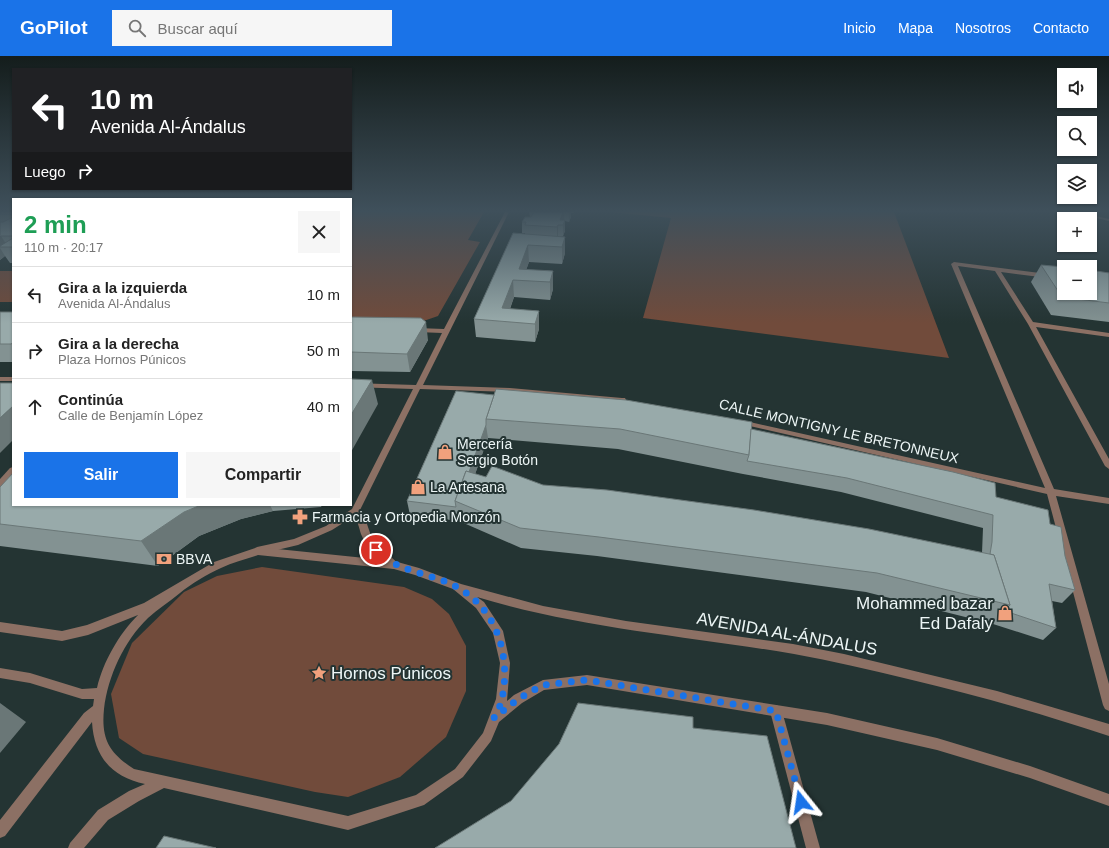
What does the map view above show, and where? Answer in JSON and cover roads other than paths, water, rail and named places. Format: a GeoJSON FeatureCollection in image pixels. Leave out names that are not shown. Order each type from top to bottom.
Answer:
{"type":"FeatureCollection","features":[{"type":"Feature","properties":{"kind":"street"},"geometry":{"type":"LineString","coordinates":[[0,627],[62,636],[88,630],[148,606],[217,565],[258,551],[301,540],[329,528],[356,511],[488,249]]}},
{"type":"Feature","properties":{"kind":"street"},"geometry":{"type":"LineString","coordinates":[[1057,277],[954,264],[1051,492],[1109,705]]}},
{"type":"Feature","properties":{"kind":"street"},"geometry":{"type":"LineString","coordinates":[[997,270],[1031,324],[1109,466]]}},
{"type":"Feature","properties":{"kind":"street"},"geometry":{"type":"LineString","coordinates":[[1031,324],[1109,335]]}},
{"type":"Feature","properties":{"kind":"street"},"geometry":{"type":"LineString","coordinates":[[410,330],[446,331]]}},
{"type":"Feature","properties":{"kind":"street"},"geometry":{"type":"LineString","coordinates":[[0,379],[12,379]]}},
{"type":"Feature","properties":{"kind":"street"},"geometry":{"type":"LineString","coordinates":[[352,385],[510,390],[628,401]]}},
{"type":"Feature","properties":{"kind":"street","name":"CALLE MONTIGNY LE BRETONNEUX"},"geometry":{"type":"LineString","coordinates":[[732,420],[1051,492],[1109,500]]}},
{"type":"Feature","properties":{"kind":"street"},"geometry":{"type":"LineString","coordinates":[[0,484],[12,471]]}},
{"type":"Feature","properties":{"kind":"street"},"geometry":{"type":"LineString","coordinates":[[356,511],[363,519],[364,529],[369,543],[382,558],[394,565]]}},
{"type":"Feature","properties":{"kind":"street"},"geometry":{"type":"LineString","coordinates":[[178,589],[150,610],[130,632],[121,644],[111,663],[101,693],[98,735],[104,750],[115,764],[132,775],[348,823],[419,800],[458,773],[487,737],[502,700],[505,663],[498,631],[480,604],[456,586],[416,571],[394,565],[258,551]]}},
{"type":"Feature","properties":{"kind":"street","name":"AVENIDA AL-ÁNDALUS"},"geometry":{"type":"LineString","coordinates":[[456,586],[492,598],[569,615],[794,649],[864,663],[1015,701],[1109,730]]}},
{"type":"Feature","properties":{"kind":"street"},"geometry":{"type":"LineString","coordinates":[[0,672],[30,678],[82,694],[101,693]]}},
{"type":"Feature","properties":{"kind":"street"},"geometry":{"type":"LineString","coordinates":[[494,718],[518,699],[543,685],[587,680],[827,719],[937,744],[1030,772],[1109,800]]}},
{"type":"Feature","properties":{"kind":"street"},"geometry":{"type":"LineString","coordinates":[[0,831],[88,717],[99,708]]}},
{"type":"Feature","properties":{"kind":"street"},"geometry":{"type":"LineString","coordinates":[[776,711],[814,848]]}},
{"type":"Feature","properties":{"kind":"street"},"geometry":{"type":"LineString","coordinates":[[75,848],[103,815],[134,796],[164,782]]}},
{"type":"Feature","properties":{"kind":"place","name":"Mercería Sergio Botón"},"geometry":{"type":"Point","coordinates":[445,452]}},
{"type":"Feature","properties":{"kind":"place","name":"La Artesana"},"geometry":{"type":"Point","coordinates":[418,487]}},
{"type":"Feature","properties":{"kind":"place","name":"Farmacia y Ortopedia Monzón"},"geometry":{"type":"Point","coordinates":[300,517]}},
{"type":"Feature","properties":{"kind":"place","name":"BBVA"},"geometry":{"type":"Point","coordinates":[164,559]}},
{"type":"Feature","properties":{"kind":"place","name":"Mohammed bazar Ed Dafaly"},"geometry":{"type":"Point","coordinates":[1005,613]}},
{"type":"Feature","properties":{"kind":"place","name":"Hornos Púnicos"},"geometry":{"type":"Point","coordinates":[319,673]}}]}
